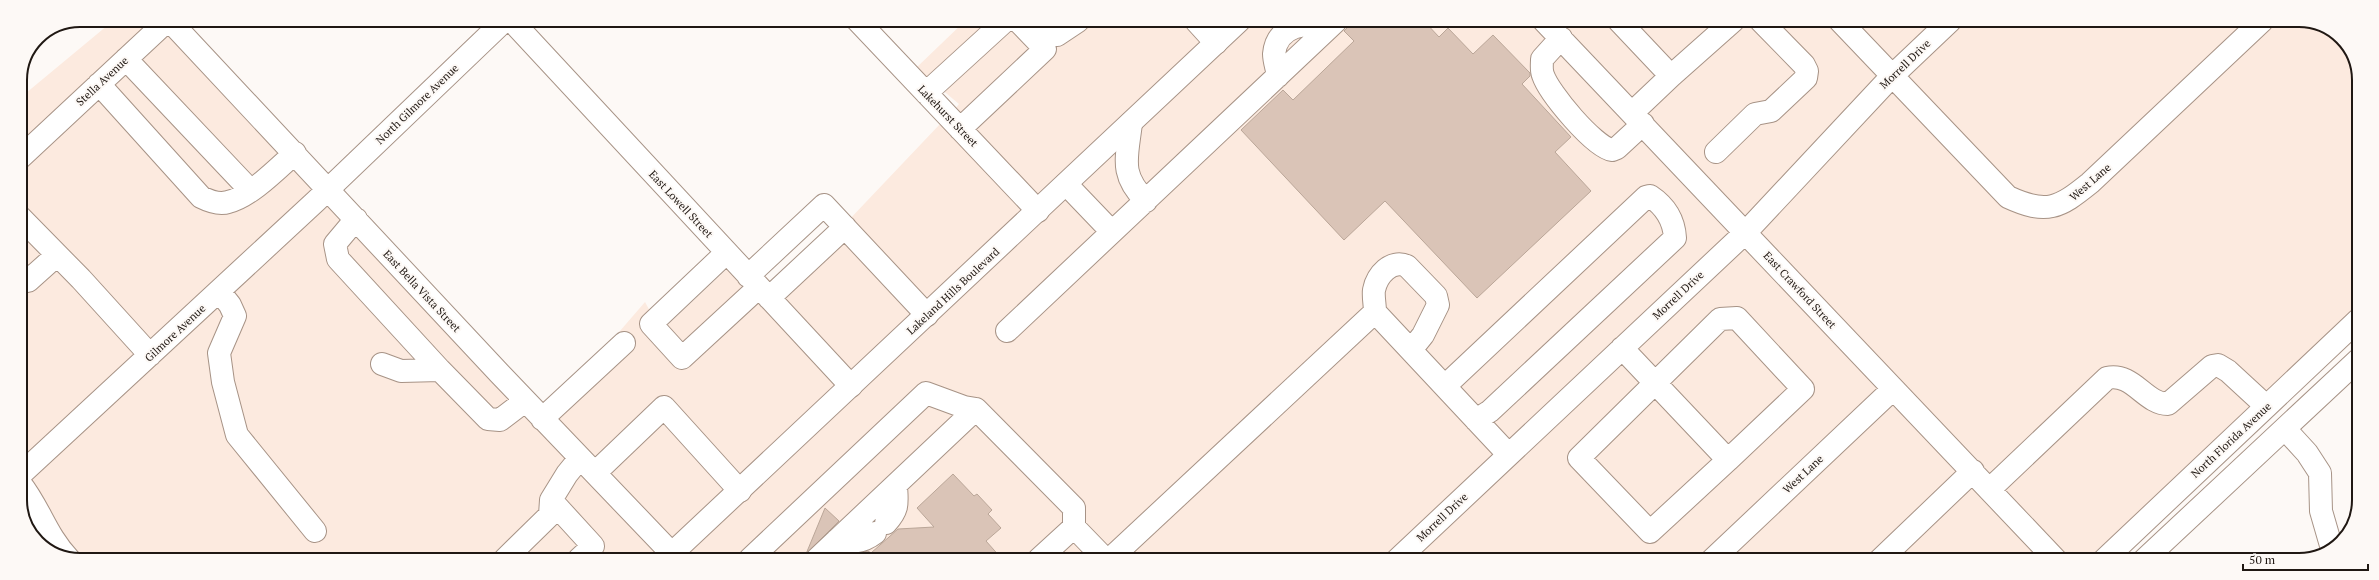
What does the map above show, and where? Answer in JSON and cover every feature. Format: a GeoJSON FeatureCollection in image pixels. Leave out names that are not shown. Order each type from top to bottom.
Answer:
{"type":"FeatureCollection","features":[{"type":"Feature","properties":{"kind":"street","name":"Stella Avenue"},"geometry":{"type":"LineString","coordinates":[[28,144],[99,84],[161,27]]}},
{"type":"Feature","properties":{"kind":"street","name":"East Bella Vista Street"},"geometry":{"type":"LineString","coordinates":[[176,27],[668,553]]}},
{"type":"Feature","properties":{"kind":"street","name":"North Gilmore Avenue"},"geometry":{"type":"LineString","coordinates":[[328,188],[498,27]]}},
{"type":"Feature","properties":{"kind":"street","name":"East Lowell Street"},"geometry":{"type":"LineString","coordinates":[[517,27],[851,386]]}},
{"type":"Feature","properties":{"kind":"street","name":"Lakehurst Street"},"geometry":{"type":"LineString","coordinates":[[864,27],[1038,212]]}},
{"type":"Feature","properties":{"kind":"street"},"geometry":{"type":"LineString","coordinates":[[926,93],[998,27]]}},
{"type":"Feature","properties":{"kind":"street"},"geometry":{"type":"LineString","coordinates":[[960,129],[1045,49],[1025,27]]}},
{"type":"Feature","properties":{"kind":"street"},"geometry":{"type":"LineString","coordinates":[[1043,27],[1047,31],[1057,35],[1068,27]]}},
{"type":"Feature","properties":{"kind":"street"},"geometry":{"type":"LineString","coordinates":[[1202,27],[1216,42]]}},
{"type":"Feature","properties":{"kind":"street","name":"Lakeland Hills Boulevard"},"geometry":{"type":"LineString","coordinates":[[676,553],[851,386],[1038,212],[1130,123],[1233,27]]}},
{"type":"Feature","properties":{"kind":"street"},"geometry":{"type":"LineString","coordinates":[[1007,331],[1180,170],[1329,27]]}},
{"type":"Feature","properties":{"kind":"street","name":"East Crawford Street"},"geometry":{"type":"LineString","coordinates":[[1550,27],[2049,553]]}},
{"type":"Feature","properties":{"kind":"street"},"geometry":{"type":"LineString","coordinates":[[1625,27],[1671,76]]}},
{"type":"Feature","properties":{"kind":"street"},"geometry":{"type":"LineString","coordinates":[[1561,38],[1542,59],[1543,75],[1551,91],[1599,145],[1612,150],[1617,148],[1638,118],[1671,76],[1726,27]]}},
{"type":"Feature","properties":{"kind":"street"},"geometry":{"type":"LineString","coordinates":[[1716,152],[1755,114],[1771,111],[1806,78],[1807,71],[1804,65],[1767,27]]}},
{"type":"Feature","properties":{"kind":"street","name":"West Lane"},"geometry":{"type":"LineString","coordinates":[[1846,27],[2008,197],[2027,206],[2047,208],[2067,202],[2090,183],[2256,27]]}},
{"type":"Feature","properties":{"kind":"street","name":"Morrell Drive"},"geometry":{"type":"LineString","coordinates":[[1404,553],[1746,232],[1892,76],[1944,27]]}},
{"type":"Feature","properties":{"kind":"street"},"geometry":{"type":"LineString","coordinates":[[126,59],[250,190]]}},
{"type":"Feature","properties":{"kind":"street"},"geometry":{"type":"LineString","coordinates":[[99,84],[201,197],[219,203],[228,202],[250,190],[295,153]]}},
{"type":"Feature","properties":{"kind":"street"},"geometry":{"type":"LineString","coordinates":[[1130,123],[1126,169],[1137,192],[1146,201]]}},
{"type":"Feature","properties":{"kind":"street"},"geometry":{"type":"LineString","coordinates":[[1066,184],[1112,232]]}},
{"type":"Feature","properties":{"kind":"street","name":"Gilmore Avenue"},"geometry":{"type":"LineString","coordinates":[[27,469],[328,188]]}},
{"type":"Feature","properties":{"kind":"street"},"geometry":{"type":"LineString","coordinates":[[1445,386],[1646,196],[1650,196],[1657,201],[1674,224],[1675,238],[1490,411],[1476,420]]}},
{"type":"Feature","properties":{"kind":"street"},"geometry":{"type":"LineString","coordinates":[[726,252],[651,324],[682,358],[758,287],[824,205],[927,315]]}},
{"type":"Feature","properties":{"kind":"street"},"geometry":{"type":"LineString","coordinates":[[356,219],[335,244],[338,259],[440,370],[488,419],[500,420],[525,401]]}},
{"type":"Feature","properties":{"kind":"street"},"geometry":{"type":"LineString","coordinates":[[27,224],[150,355]]}},
{"type":"Feature","properties":{"kind":"street"},"geometry":{"type":"LineString","coordinates":[[758,287],[844,227]]}},
{"type":"Feature","properties":{"kind":"street"},"geometry":{"type":"LineString","coordinates":[[27,280],[28,281],[57,255]]}},
{"type":"Feature","properties":{"kind":"street"},"geometry":{"type":"LineString","coordinates":[[1411,350],[1423,335],[1438,305],[1436,296],[1407,266],[1402,264],[1391,266],[1379,275],[1374,291],[1375,312],[1508,454]]}},
{"type":"Feature","properties":{"kind":"street"},"geometry":{"type":"LineString","coordinates":[[219,291],[230,305],[234,316],[219,353],[223,382],[237,435],[315,531]]}},
{"type":"Feature","properties":{"kind":"street"},"geometry":{"type":"LineString","coordinates":[[1116,553],[1375,312]]}},
{"type":"Feature","properties":{"kind":"street"},"geometry":{"type":"LineString","coordinates":[[1737,318],[1803,389],[1728,460],[1650,532],[1579,458],[1720,319],[1737,318]]}},
{"type":"Feature","properties":{"kind":"street","name":"North Florida Avenue"},"geometry":{"type":"LineString","coordinates":[[2111,553],[2352,326]]}},
{"type":"Feature","properties":{"kind":"street"},"geometry":{"type":"LineString","coordinates":[[542,419],[624,343]]}},
{"type":"Feature","properties":{"kind":"street"},"geometry":{"type":"LineString","coordinates":[[1622,348],[1728,460]]}},
{"type":"Feature","properties":{"kind":"street"},"geometry":{"type":"LineString","coordinates":[[382,364],[401,371],[440,370]]}},
{"type":"Feature","properties":{"kind":"street"},"geometry":{"type":"LineString","coordinates":[[1990,489],[2107,378],[2115,376],[2126,379],[2160,404],[2168,404],[2212,366],[2218,365],[2228,371],[2266,406]]}},
{"type":"Feature","properties":{"kind":"street"},"geometry":{"type":"LineString","coordinates":[[2152,553],[2352,366]]}},
{"type":"Feature","properties":{"kind":"street","name":"West Lane"},"geometry":{"type":"LineString","coordinates":[[1719,553],[1893,388]]}},
{"type":"Feature","properties":{"kind":"street"},"geometry":{"type":"LineString","coordinates":[[756,553],[926,393],[964,407],[976,409],[1074,508],[1074,526],[1100,553]]}},
{"type":"Feature","properties":{"kind":"street"},"geometry":{"type":"LineString","coordinates":[[511,553],[550,515],[551,500],[567,474],[587,466],[664,407],[740,491]]}},
{"type":"Feature","properties":{"kind":"street"},"geometry":{"type":"LineString","coordinates":[[823,553],[976,409]]}},
{"type":"Feature","properties":{"kind":"street"},"geometry":{"type":"LineString","coordinates":[[2285,429],[2307,453],[2320,474],[2321,511],[2330,543]]}},
{"type":"Feature","properties":{"kind":"street"},"geometry":{"type":"LineString","coordinates":[[2133,553],[2188,499],[2210,459]]}},
{"type":"Feature","properties":{"kind":"street"},"geometry":{"type":"LineString","coordinates":[[1887,553],[1973,471]]}},
{"type":"Feature","properties":{"kind":"street"},"geometry":{"type":"LineString","coordinates":[[837,540],[855,542],[866,540],[880,528],[895,513],[897,503],[896,486]]}},
{"type":"Feature","properties":{"kind":"street"},"geometry":{"type":"LineString","coordinates":[[27,493],[40,512],[48,533],[62,550]]}},
{"type":"Feature","properties":{"kind":"street"},"geometry":{"type":"LineString","coordinates":[[551,500],[593,546],[585,553]]}},
{"type":"Feature","properties":{"kind":"street"},"geometry":{"type":"LineString","coordinates":[[1045,553],[1074,526]]}},
{"type":"Feature","properties":{"kind":"shaded area"},"geometry":{"type":"Polygon","coordinates":[[[106,27],[148,27],[33,134],[27,134],[27,92],[106,27]]]}},
{"type":"Feature","properties":{"kind":"shaded area"},"geometry":{"type":"Polygon","coordinates":[[[959,27],[1188,27],[1203,43],[1039,198],[955,109],[959,104],[916,68],[959,27]]]}},
{"type":"Feature","properties":{"kind":"shaded area"},"geometry":{"type":"Polygon","coordinates":[[[1246,27],[1537,27],[1733,233],[1390,553],[686,553],[1246,27]]]}},
{"type":"Feature","properties":{"kind":"shaded area"},"geometry":{"type":"Polygon","coordinates":[[[1564,27],[1833,27],[1880,76],[1746,219],[1564,27]]]}},
{"type":"Feature","properties":{"kind":"shaded area"},"geometry":{"type":"Polygon","coordinates":[[[1860,27],[1931,27],[1893,63],[1860,27]]]}},
{"type":"Feature","properties":{"kind":"shaded area"},"geometry":{"type":"Polygon","coordinates":[[[1956,27],[2244,27],[2085,177],[2047,199],[2014,189],[1905,75],[1956,27]]]}},
{"type":"Feature","properties":{"kind":"shaded area"},"geometry":{"type":"Polygon","coordinates":[[[2269,27],[2299,27],[2316,30],[2326,34],[2339,45],[2345,53],[2352,76],[2352,314],[2210,448],[2208,447],[2204,453],[2094,553],[2062,553],[1758,231],[1891,89],[2003,206],[2096,190],[2269,27]]]}},
{"type":"Feature","properties":{"kind":"shaded area"},"geometry":{"type":"Polygon","coordinates":[[[168,32],[316,189],[27,457],[27,153],[46,149],[46,145],[168,32]]]}},
{"type":"Feature","properties":{"kind":"shaded area"},"geometry":{"type":"Polygon","coordinates":[[[941,123],[1025,212],[852,374],[742,255],[743,253],[777,288],[847,222],[941,123]]]}},
{"type":"Feature","properties":{"kind":"shaded area"},"geometry":{"type":"Polygon","coordinates":[[[327,202],[658,553],[69,552],[53,546],[36,530],[28,511],[27,481],[327,202]]]}},
{"type":"Feature","properties":{"kind":"shaded area"},"geometry":{"type":"Polygon","coordinates":[[[1744,245],[1880,389],[1706,553],[1416,553],[1744,245]]]}},
{"type":"Feature","properties":{"kind":"shaded area"},"geometry":{"type":"Polygon","coordinates":[[[728,268],[838,387],[673,541],[550,412],[645,302],[661,331],[728,268]]]}},
{"type":"Feature","properties":{"kind":"shaded area"},"geometry":{"type":"Polygon","coordinates":[[[1892,401],[2035,553],[1732,553],[1892,401]]]}},
{"type":"Feature","properties":{"kind":"building"},"geometry":{"type":"Polygon","coordinates":[[[1348,27],[1430,27],[1439,37],[1448,28],[1473,54],[1493,35],[1530,73],[1530,76],[1522,84],[1571,137],[1555,152],[1591,191],[1477,298],[1385,201],[1344,240],[1241,130],[1283,90],[1293,100],[1354,41],[1344,31],[1348,27]]]}},
{"type":"Feature","properties":{"kind":"building"},"geometry":{"type":"Polygon","coordinates":[[[953,474],[974,496],[977,494],[992,510],[988,514],[1001,528],[986,541],[997,553],[871,553],[898,529],[934,527],[917,508],[953,474]]]}},
{"type":"Feature","properties":{"kind":"building"},"geometry":{"type":"Polygon","coordinates":[[[825,508],[839,521],[806,553],[825,508]]]}},
{"type":"Feature","properties":{"kind":"building"},"geometry":{"type":"Polygon","coordinates":[[[868,551],[871,553],[858,553],[868,551]]]}}]}
